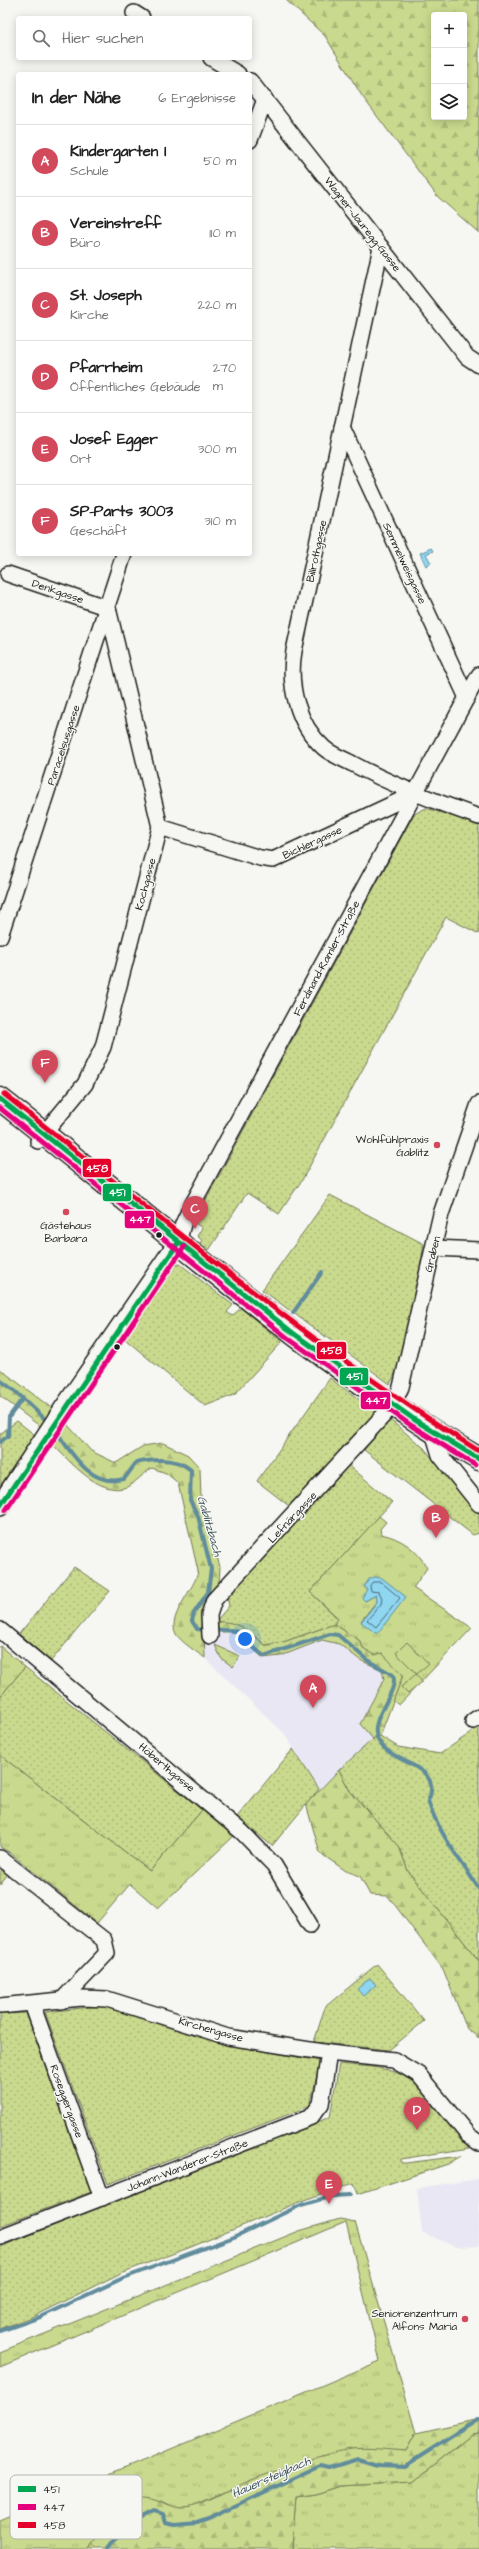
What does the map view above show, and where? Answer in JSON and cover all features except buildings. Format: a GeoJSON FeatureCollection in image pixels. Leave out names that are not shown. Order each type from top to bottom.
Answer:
{"type":"FeatureCollection","features":[{"type":"Feature","properties":{"kind":"main road"},"geometry":{"type":"LineString","coordinates":[[0,1099],[41,1138],[393,1405],[433,1432],[479,1459]]}},
{"type":"Feature","properties":{"kind":"street"},"geometry":{"type":"LineString","coordinates":[[214,60],[235,72]]}},
{"type":"Feature","properties":{"kind":"street","name":"Wagner-Jauregg-Gasse"},"geometry":{"type":"LineString","coordinates":[[252,83],[266,99],[467,357],[479,365]]}},
{"type":"Feature","properties":{"kind":"street"},"geometry":{"type":"LineString","coordinates":[[252,135],[266,99]]}},
{"type":"Feature","properties":{"kind":"street","name":"Billrothgasse"},"geometry":{"type":"LineString","coordinates":[[381,247],[291,667],[296,707],[307,726],[324,748],[414,794],[479,817]]}},
{"type":"Feature","properties":{"kind":"street","name":"Semmelweisgasse"},"geometry":{"type":"LineString","coordinates":[[342,427],[467,698]]}},
{"type":"Feature","properties":{"kind":"street","name":"Paracelsusgasse"},"geometry":{"type":"LineString","coordinates":[[0,936],[108,608],[123,556]]}},
{"type":"Feature","properties":{"kind":"street","name":"Denkgasse"},"geometry":{"type":"LineString","coordinates":[[8,574],[108,608]]}},
{"type":"Feature","properties":{"kind":"street","name":"Kochgasse"},"geometry":{"type":"LineString","coordinates":[[41,1138],[85,1084],[103,1047],[160,828],[108,608]]}},
{"type":"Feature","properties":{"kind":"street","name":"Ferdinand-Ramler-Straße"},"geometry":{"type":"LineString","coordinates":[[178,1242],[183,1224],[190,1209],[479,675]]}},
{"type":"Feature","properties":{"kind":"street","name":"Bichlergasse"},"geometry":{"type":"LineString","coordinates":[[160,828],[260,858],[273,860],[414,794]]}},
{"type":"Feature","properties":{"kind":"street","name":"Graben"},"geometry":{"type":"LineString","coordinates":[[393,1405],[402,1387],[416,1317],[434,1248],[441,1214],[479,1104]]}},
{"type":"Feature","properties":{"kind":"street"},"geometry":{"type":"LineString","coordinates":[[0,1506],[47,1433],[178,1242]]}},
{"type":"Feature","properties":{"kind":"street"},"geometry":{"type":"LineString","coordinates":[[434,1248],[479,1250]]}},
{"type":"Feature","properties":{"kind":"street","name":"Lefnärgasse"},"geometry":{"type":"LineString","coordinates":[[210,1630],[209,1615],[214,1600],[393,1405]]}},
{"type":"Feature","properties":{"kind":"street"},"geometry":{"type":"LineString","coordinates":[[433,1432],[440,1455],[479,1504]]}},
{"type":"Feature","properties":{"kind":"street","name":"Höberthgasse"},"geometry":{"type":"LineString","coordinates":[[0,1630],[242,1832],[274,1865],[310,1925]]}},
{"type":"Feature","properties":{"kind":"street"},"geometry":{"type":"LineString","coordinates":[[0,1858],[104,1940],[108,1953],[61,2002]]}},
{"type":"Feature","properties":{"kind":"street","name":"Kirchengasse"},"geometry":{"type":"LineString","coordinates":[[0,2006],[61,2002],[82,1998],[117,2000],[228,2037],[330,2053],[394,2060],[419,2075],[468,2135],[479,2143]]}},
{"type":"Feature","properties":{"kind":"street","name":"Roseggergasse"},"geometry":{"type":"LineString","coordinates":[[32,2004],[102,2198]]}},
{"type":"Feature","properties":{"kind":"street","name":"Johann-Wanderer-Straße"},"geometry":{"type":"LineString","coordinates":[[0,2237],[311,2117],[321,2104],[330,2053]]}},
{"type":"Feature","properties":{"kind":"shaded area"},"geometry":{"type":"Polygon","coordinates":[[[235,1632],[245,1639],[260,1656],[281,1656],[322,1640],[339,1644],[360,1660],[382,1670],[384,1679],[360,1723],[373,1739],[319,1789],[284,1733],[205,1658],[204,1633],[235,1632]]]}},
{"type":"Feature","properties":{"kind":"shaded area"},"geometry":{"type":"Polygon","coordinates":[[[479,2179],[479,2246],[456,2247],[422,2232],[417,2188],[479,2179]]]}},
{"type":"Feature","properties":{"kind":"green space"},"geometry":{"type":"Polygon","coordinates":[[[286,0],[479,0],[479,233],[437,196],[362,96],[325,36],[286,0]]]}},
{"type":"Feature","properties":{"kind":"green space"},"geometry":{"type":"Polygon","coordinates":[[[426,808],[479,825],[479,934],[446,917],[302,1180],[279,1214],[247,1193],[209,1250],[200,1243],[202,1240],[197,1236],[202,1228],[194,1222],[414,814],[426,808]]]}},
{"type":"Feature","properties":{"kind":"green space"},"geometry":{"type":"Polygon","coordinates":[[[330,1195],[424,1244],[408,1334],[397,1369],[390,1384],[262,1290],[330,1195]]]}},
{"type":"Feature","properties":{"kind":"green space"},"geometry":{"type":"Polygon","coordinates":[[[180,1264],[233,1305],[227,1312],[232,1316],[241,1308],[282,1342],[234,1395],[205,1406],[125,1339],[175,1265],[180,1264]]]}},
{"type":"Feature","properties":{"kind":"green space"},"geometry":{"type":"Polygon","coordinates":[[[0,1369],[54,1410],[41,1427],[0,1396],[0,1369]]]}},
{"type":"Feature","properties":{"kind":"green space"},"geometry":{"type":"Polygon","coordinates":[[[330,1378],[376,1412],[289,1506],[257,1481],[330,1378]]]}},
{"type":"Feature","properties":{"kind":"green space"},"geometry":{"type":"Polygon","coordinates":[[[389,1419],[424,1448],[466,1501],[479,1514],[479,1533],[473,1535],[364,1450],[389,1419]]]}},
{"type":"Feature","properties":{"kind":"green space"},"geometry":{"type":"Polygon","coordinates":[[[17,1421],[35,1435],[0,1487],[0,1434],[17,1421]]]}},
{"type":"Feature","properties":{"kind":"green space"},"geometry":{"type":"Polygon","coordinates":[[[66,1423],[91,1451],[116,1463],[143,1446],[163,1443],[188,1455],[200,1468],[201,1499],[220,1567],[219,1583],[204,1633],[205,1658],[182,1641],[176,1634],[174,1627],[178,1611],[196,1578],[198,1571],[178,1483],[166,1473],[152,1468],[127,1487],[116,1489],[106,1487],[96,1482],[76,1468],[52,1444],[66,1423]]]}},
{"type":"Feature","properties":{"kind":"green space"},"geometry":{"type":"Polygon","coordinates":[[[346,1463],[392,1502],[310,1592],[338,1619],[334,1624],[283,1642],[265,1645],[254,1635],[236,1625],[215,1622],[229,1606],[226,1592],[346,1463]]]}},
{"type":"Feature","properties":{"kind":"green space"},"geometry":{"type":"Polygon","coordinates":[[[379,1516],[386,1522],[380,1529],[381,1534],[395,1538],[414,1550],[427,1568],[413,1588],[472,1628],[399,1705],[393,1701],[403,1675],[363,1648],[360,1641],[334,1624],[338,1618],[310,1592],[379,1516]],[[364,1586],[367,1589],[365,1601],[376,1595],[379,1598],[361,1621],[406,1597],[364,1586]]]}},
{"type":"Feature","properties":{"kind":"green space"},"geometry":{"type":"Polygon","coordinates":[[[74,1567],[110,1591],[51,1661],[19,1634],[74,1567]]]}},
{"type":"Feature","properties":{"kind":"green space"},"geometry":{"type":"Polygon","coordinates":[[[228,1621],[245,1628],[265,1645],[283,1642],[334,1624],[360,1641],[363,1648],[375,1655],[382,1653],[403,1675],[380,1736],[373,1739],[360,1724],[384,1679],[382,1670],[360,1660],[339,1644],[322,1640],[281,1656],[263,1658],[235,1632],[215,1632],[215,1622],[228,1621]]]}},
{"type":"Feature","properties":{"kind":"green space"},"geometry":{"type":"Polygon","coordinates":[[[407,1642],[428,1664],[417,1674],[396,1653],[407,1642]]]}},
{"type":"Feature","properties":{"kind":"green space"},"geometry":{"type":"Polygon","coordinates":[[[215,1645],[240,1656],[233,1667],[221,1658],[215,1645]]]}},
{"type":"Feature","properties":{"kind":"green space"},"geometry":{"type":"Polygon","coordinates":[[[0,1646],[25,1667],[0,1697],[0,1646]]]}},
{"type":"Feature","properties":{"kind":"green space"},"geometry":{"type":"Polygon","coordinates":[[[25,1667],[202,1810],[150,1871],[0,1755],[0,1697],[25,1667]]]}},
{"type":"Feature","properties":{"kind":"green space"},"geometry":{"type":"Polygon","coordinates":[[[416,1674],[422,1682],[408,1694],[401,1687],[416,1674]]]}},
{"type":"Feature","properties":{"kind":"green space"},"geometry":{"type":"Polygon","coordinates":[[[479,1727],[479,1961],[408,1871],[399,1846],[350,1791],[339,1770],[373,1739],[380,1736],[398,1747],[440,1754],[479,1727]]]}},
{"type":"Feature","properties":{"kind":"green space"},"geometry":{"type":"Polygon","coordinates":[[[293,1749],[319,1789],[272,1846],[237,1817],[293,1749]]]}},
{"type":"Feature","properties":{"kind":"green space"},"geometry":{"type":"Polygon","coordinates":[[[0,1755],[150,1871],[202,1810],[234,1836],[158,1908],[130,1884],[97,1923],[9,1852],[0,1847],[0,1755]]]}},
{"type":"Feature","properties":{"kind":"green space"},"geometry":{"type":"Polygon","coordinates":[[[339,1770],[350,1791],[399,1846],[408,1871],[479,1961],[479,2038],[467,2029],[443,1969],[388,1896],[370,1895],[360,1876],[346,1871],[320,1853],[306,1804],[339,1770]]]}},
{"type":"Feature","properties":{"kind":"green space"},"geometry":{"type":"Polygon","coordinates":[[[0,1861],[12,1869],[0,1884],[0,1861]]]}},
{"type":"Feature","properties":{"kind":"green space"},"geometry":{"type":"Polygon","coordinates":[[[377,1964],[424,2021],[389,2050],[314,2042],[325,2007],[377,1964]]]}},
{"type":"Feature","properties":{"kind":"green space"},"geometry":{"type":"Polygon","coordinates":[[[109,2005],[234,2046],[320,2061],[310,2106],[108,2184],[45,2012],[109,2005]]]}},
{"type":"Feature","properties":{"kind":"green space"},"geometry":{"type":"Polygon","coordinates":[[[26,2013],[91,2192],[0,2226],[0,2014],[26,2013]]]}},
{"type":"Feature","properties":{"kind":"green space"},"geometry":{"type":"Polygon","coordinates":[[[339,2064],[388,2070],[413,2082],[435,2102],[470,2148],[401,2159],[401,2163],[406,2163],[461,2156],[448,2164],[358,2194],[354,2183],[304,2200],[191,2247],[121,2273],[34,2316],[0,2329],[0,2247],[330,2117],[339,2064]]]}},
{"type":"Feature","properties":{"kind":"green space"},"geometry":{"type":"Polygon","coordinates":[[[340,2219],[355,2222],[416,2433],[406,2451],[352,2449],[302,2463],[250,2481],[191,2508],[175,2508],[161,2501],[142,2506],[142,2475],[109,2475],[380,2361],[346,2222],[0,2367],[0,2352],[299,2231],[340,2219]]]}},
{"type":"Feature","properties":{"kind":"green space"},"geometry":{"type":"Polygon","coordinates":[[[479,2419],[479,2434],[471,2435],[413,2482],[340,2486],[316,2494],[296,2497],[292,2549],[89,2549],[97,2539],[142,2539],[142,2498],[176,2507],[191,2507],[213,2499],[249,2481],[286,2467],[338,2452],[358,2448],[406,2451],[416,2433],[479,2419]]]}},
{"type":"Feature","properties":{"kind":"green space"},"geometry":{"type":"Polygon","coordinates":[[[479,2434],[479,2549],[292,2549],[296,2497],[316,2494],[340,2486],[413,2482],[471,2435],[479,2434]]]}},
{"type":"Feature","properties":{"kind":"green space"},"geometry":{"type":"Polygon","coordinates":[[[10,2517],[10,2539],[98,2539],[89,2549],[0,2549],[0,2521],[10,2517]]]}},
{"type":"Feature","properties":{"kind":"water"},"geometry":{"type":"Polygon","coordinates":[[[431,548],[433,551],[426,554],[431,563],[426,566],[420,553],[431,548]]]}},
{"type":"Feature","properties":{"kind":"water"},"geometry":{"type":"Polygon","coordinates":[[[375,1577],[382,1578],[406,1597],[377,1634],[361,1622],[377,1602],[376,1595],[365,1601],[362,1598],[367,1589],[364,1587],[369,1579],[375,1577]]]}},
{"type":"Feature","properties":{"kind":"water"},"geometry":{"type":"Polygon","coordinates":[[[370,1978],[376,1985],[363,1996],[357,1989],[370,1978]]]}},
{"type":"Feature","properties":{"kind":"waterway"},"geometry":{"type":"LineString","coordinates":[[293,1313],[322,1272]]}},
{"type":"Feature","properties":{"kind":"waterway","name":"Gablitzbach"},"geometry":{"type":"LineString","coordinates":[[0,1380],[15,1391],[48,1422]]}},
{"type":"Feature","properties":{"kind":"waterway"},"geometry":{"type":"LineString","coordinates":[[0,1442],[8,1436],[9,1417],[23,1398]]}},
{"type":"Feature","properties":{"kind":"waterway","name":"Gablitzbach"},"geometry":{"type":"LineString","coordinates":[[55,1430],[75,1458],[92,1474],[101,1478],[112,1480],[124,1479],[136,1463],[157,1460],[179,1463],[191,1470],[190,1500],[198,1516],[211,1569],[208,1592],[194,1613],[192,1621],[197,1629],[206,1630]]}},
{"type":"Feature","properties":{"kind":"waterway","name":"Gablitzbach"},"geometry":{"type":"LineString","coordinates":[[213,1630],[225,1630],[239,1633],[264,1656],[330,1634],[338,1635],[367,1660],[393,1675],[394,1682],[392,1689],[377,1723],[376,1732],[378,1740],[394,1755],[423,1772],[429,1779],[431,1789],[428,1801],[438,1825],[479,1889]]}},
{"type":"Feature","properties":{"kind":"waterway"},"geometry":{"type":"LineString","coordinates":[[0,2331],[40,2317],[121,2279],[234,2237],[301,2205],[332,2196],[351,2195]]}},
{"type":"Feature","properties":{"kind":"waterway","name":"Hauersteigbach"},"geometry":{"type":"LineString","coordinates":[[142,2517],[154,2511],[162,2514],[165,2522],[173,2524],[197,2522],[211,2517],[320,2466],[328,2468],[358,2459],[377,2465],[405,2466],[479,2419]]}},
{"type":"Feature","properties":{"kind":"waterway","name":"Hauersteigbach"},"geometry":{"type":"LineString","coordinates":[[108,2549],[116,2539]]}},
{"type":"Feature","properties":{"kind":"transit line","name":"458"},"geometry":{"type":"LineString","coordinates":[[4,1094],[178,1233],[296,1324],[416,1411],[479,1451]]}},
{"type":"Feature","properties":{"kind":"transit line","name":"451"},"geometry":{"type":"LineString","coordinates":[[0,1099],[293,1333],[415,1420],[479,1459]]}},
{"type":"Feature","properties":{"kind":"transit line","name":"447"},"geometry":{"type":"LineString","coordinates":[[0,1108],[289,1339],[412,1426],[475,1465]]}},
{"type":"Feature","properties":{"kind":"transit line","name":"451"},"geometry":{"type":"LineString","coordinates":[[0,1506],[178,1243]]}},
{"type":"Feature","properties":{"kind":"transit line","name":"447"},"geometry":{"type":"LineString","coordinates":[[6,1510],[184,1247]]}},
{"type":"Feature","properties":{"kind":"place","name":"SP-Parts 3003"},"geometry":{"type":"Point","coordinates":[45,1083]}},
{"type":"Feature","properties":{"kind":"place","name":"Wohlfühlpraxis Gablitz"},"geometry":{"type":"Point","coordinates":[437,1145]}},
{"type":"Feature","properties":{"kind":"place","name":"Gästehaus Barbara"},"geometry":{"type":"Point","coordinates":[66,1212]}},
{"type":"Feature","properties":{"kind":"place","name":"St. Joseph"},"geometry":{"type":"Point","coordinates":[195,1229]}},
{"type":"Feature","properties":{"kind":"place","name":"Vereinstreff"},"geometry":{"type":"Point","coordinates":[436,1538]}},
{"type":"Feature","properties":{"kind":"place","name":"Kindergarten I"},"geometry":{"type":"Point","coordinates":[313,1708]}},
{"type":"Feature","properties":{"kind":"place","name":"Pfarrheim"},"geometry":{"type":"Point","coordinates":[417,2130]}},
{"type":"Feature","properties":{"kind":"place","name":"Josef Egger"},"geometry":{"type":"Point","coordinates":[329,2204]}},
{"type":"Feature","properties":{"kind":"place","name":"Seniorenzentrum Alfons Maria"},"geometry":{"type":"Point","coordinates":[465,2319]}}]}
